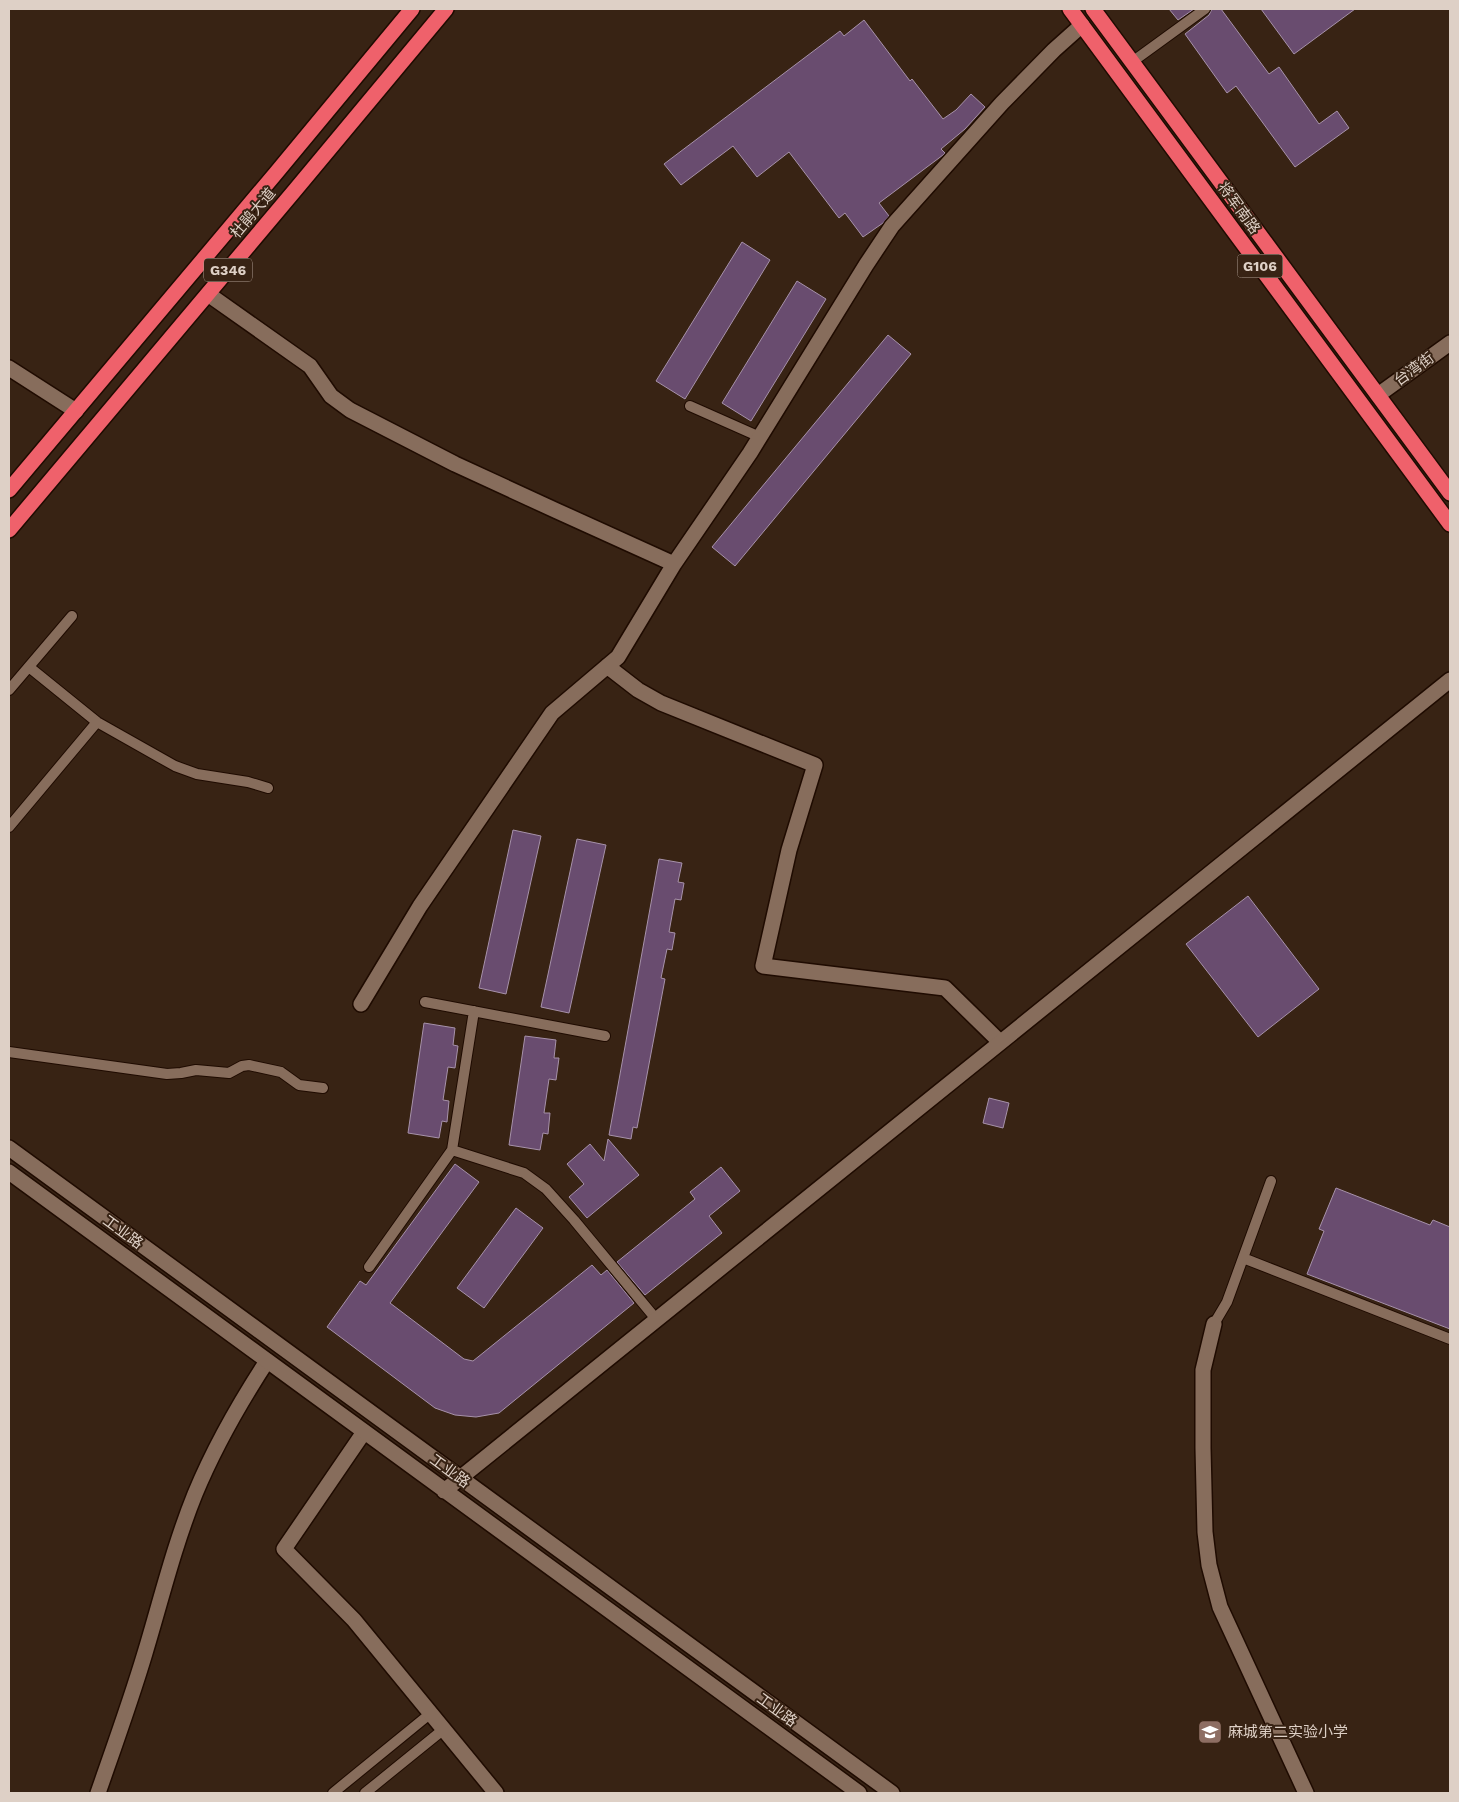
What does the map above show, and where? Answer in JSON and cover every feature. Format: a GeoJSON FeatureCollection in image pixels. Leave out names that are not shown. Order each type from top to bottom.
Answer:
{"type":"FeatureCollection","features":[{"type":"Feature","properties":{"kind":"highway","name":"杜鹃大道"},"geometry":{"type":"LineString","coordinates":[[9,490],[412,9]]}},
{"type":"Feature","properties":{"kind":"highway","name":"杜鹃大道"},"geometry":{"type":"LineString","coordinates":[[9,530],[446,9]]}},
{"type":"Feature","properties":{"kind":"highway","name":"将军南路"},"geometry":{"type":"LineString","coordinates":[[1070,9],[1450,524]]}},
{"type":"Feature","properties":{"kind":"highway","name":"将军南路"},"geometry":{"type":"LineString","coordinates":[[1093,9],[1450,493]]}},
{"type":"Feature","properties":{"kind":"street"},"geometry":{"type":"LineString","coordinates":[[361,1004],[420,906],[552,713],[618,657],[674,564],[760,437],[860,273],[892,226],[1002,103],[1054,50],[1082,25]]}},
{"type":"Feature","properties":{"kind":"street"},"geometry":{"type":"LineString","coordinates":[[208,294],[310,366],[331,396],[350,410],[455,464],[674,564]]}},
{"type":"Feature","properties":{"kind":"street","name":"台湾街"},"geometry":{"type":"LineString","coordinates":[[1378,395],[1450,343]]}},
{"type":"Feature","properties":{"kind":"street"},"geometry":{"type":"LineString","coordinates":[[9,368],[76,411]]}},
{"type":"Feature","properties":{"kind":"street"},"geometry":{"type":"LineString","coordinates":[[607,666],[638,690],[661,703],[815,765],[789,850],[763,966],[944,988],[1000,1042]]}},
{"type":"Feature","properties":{"kind":"street"},"geometry":{"type":"LineString","coordinates":[[444,1490],[1450,680]]}},
{"type":"Feature","properties":{"kind":"street","name":"工业路"},"geometry":{"type":"LineString","coordinates":[[9,1148],[892,1793]]}},
{"type":"Feature","properties":{"kind":"street","name":"工业路"},"geometry":{"type":"LineString","coordinates":[[9,1172],[859,1793]]}},
{"type":"Feature","properties":{"kind":"street"},"geometry":{"type":"LineString","coordinates":[[1214,1324],[1203,1370],[1205,1532],[1209,1565],[1220,1607],[1306,1793]]}},
{"type":"Feature","properties":{"kind":"street"},"geometry":{"type":"LineString","coordinates":[[98,1793],[145,1654],[179,1535],[215,1451],[231,1420],[267,1361]]}},
{"type":"Feature","properties":{"kind":"street"},"geometry":{"type":"LineString","coordinates":[[364,1432],[284,1549],[354,1620],[496,1793]]}},
{"type":"Feature","properties":{"kind":"lane"},"geometry":{"type":"LineString","coordinates":[[1132,62],[1205,9]]}},
{"type":"Feature","properties":{"kind":"lane"},"geometry":{"type":"LineString","coordinates":[[690,406],[760,437]]}},
{"type":"Feature","properties":{"kind":"lane"},"geometry":{"type":"LineString","coordinates":[[9,690],[72,616]]}},
{"type":"Feature","properties":{"kind":"lane"},"geometry":{"type":"LineString","coordinates":[[28,667],[98,722],[175,766],[197,774],[248,782],[268,788]]}},
{"type":"Feature","properties":{"kind":"lane"},"geometry":{"type":"LineString","coordinates":[[9,827],[98,722]]}},
{"type":"Feature","properties":{"kind":"lane"},"geometry":{"type":"LineString","coordinates":[[425,1002],[605,1036]]}},
{"type":"Feature","properties":{"kind":"lane"},"geometry":{"type":"LineString","coordinates":[[369,1267],[452,1150],[474,1011]]}},
{"type":"Feature","properties":{"kind":"lane"},"geometry":{"type":"LineString","coordinates":[[9,1052],[167,1074],[196,1070],[228,1073],[242,1066],[249,1065],[274,1069],[298,1085],[323,1088]]}},
{"type":"Feature","properties":{"kind":"lane"},"geometry":{"type":"LineString","coordinates":[[452,1150],[524,1173],[546,1189],[656,1319]]}},
{"type":"Feature","properties":{"kind":"lane"},"geometry":{"type":"LineString","coordinates":[[1214,1324],[1227,1302],[1271,1181]]}},
{"type":"Feature","properties":{"kind":"lane"},"geometry":{"type":"LineString","coordinates":[[1243,1258],[1450,1338]]}},
{"type":"Feature","properties":{"kind":"lane"},"geometry":{"type":"LineString","coordinates":[[332,1793],[431,1713]]}},
{"type":"Feature","properties":{"kind":"lane"},"geometry":{"type":"LineString","coordinates":[[365,1793],[444,1729]]}},
{"type":"Feature","properties":{"kind":"building"},"geometry":{"type":"Polygon","coordinates":[[[1169,9],[1194,9],[1178,20],[1169,9]]]}},
{"type":"Feature","properties":{"kind":"building"},"geometry":{"type":"Polygon","coordinates":[[[1212,9],[1221,9],[1269,74],[1279,67],[1319,124],[1337,111],[1349,128],[1295,167],[1236,86],[1227,93],[1185,34],[1209,15],[1212,9]]]}},
{"type":"Feature","properties":{"kind":"building"},"geometry":{"type":"Polygon","coordinates":[[[1261,9],[1355,9],[1294,54],[1261,9]]]}},
{"type":"Feature","properties":{"kind":"building"},"geometry":{"type":"Polygon","coordinates":[[[864,20],[910,81],[912,79],[943,119],[956,110],[971,94],[985,107],[965,129],[941,149],[945,153],[943,155],[879,203],[889,216],[883,223],[863,237],[845,213],[839,218],[789,152],[757,177],[733,146],[681,185],[664,164],[840,31],[844,36],[864,20]]]}},
{"type":"Feature","properties":{"kind":"building"},"geometry":{"type":"Polygon","coordinates":[[[742,242],[770,260],[685,399],[656,381],[742,242]]]}},
{"type":"Feature","properties":{"kind":"building"},"geometry":{"type":"Polygon","coordinates":[[[797,281],[826,299],[751,421],[722,403],[797,281]]]}},
{"type":"Feature","properties":{"kind":"building"},"geometry":{"type":"Polygon","coordinates":[[[888,335],[911,354],[735,566],[712,547],[888,335]]]}},
{"type":"Feature","properties":{"kind":"building"},"geometry":{"type":"Polygon","coordinates":[[[513,830],[541,836],[506,994],[479,988],[513,830]]]}},
{"type":"Feature","properties":{"kind":"building"},"geometry":{"type":"Polygon","coordinates":[[[577,839],[606,845],[569,1013],[541,1007],[577,839]]]}},
{"type":"Feature","properties":{"kind":"building"},"geometry":{"type":"Polygon","coordinates":[[[659,859],[682,863],[678,882],[684,883],[681,900],[675,899],[669,932],[675,933],[672,950],[667,949],[661,978],[665,979],[637,1128],[633,1127],[631,1139],[609,1135],[659,859]]]}},
{"type":"Feature","properties":{"kind":"building"},"geometry":{"type":"Polygon","coordinates":[[[1248,896],[1319,989],[1258,1037],[1186,944],[1248,896]]]}},
{"type":"Feature","properties":{"kind":"building"},"geometry":{"type":"Polygon","coordinates":[[[424,1023],[455,1028],[453,1045],[458,1046],[455,1068],[448,1067],[443,1100],[449,1101],[447,1122],[442,1121],[439,1138],[408,1133],[424,1023]]]}},
{"type":"Feature","properties":{"kind":"building"},"geometry":{"type":"Polygon","coordinates":[[[525,1036],[556,1040],[554,1058],[559,1058],[556,1080],[549,1079],[544,1113],[550,1113],[548,1134],[543,1133],[540,1150],[509,1145],[525,1036]]]}},
{"type":"Feature","properties":{"kind":"building"},"geometry":{"type":"Polygon","coordinates":[[[989,1098],[1009,1103],[1003,1128],[983,1123],[989,1098]]]}},
{"type":"Feature","properties":{"kind":"building"},"geometry":{"type":"Polygon","coordinates":[[[608,1139],[639,1175],[587,1218],[569,1197],[584,1184],[567,1164],[590,1144],[604,1161],[608,1139]]]}},
{"type":"Feature","properties":{"kind":"building"},"geometry":{"type":"Polygon","coordinates":[[[455,1164],[479,1182],[390,1303],[464,1359],[473,1361],[592,1265],[601,1275],[607,1270],[634,1303],[499,1413],[476,1417],[455,1415],[435,1408],[327,1327],[360,1281],[366,1285],[455,1164]]]}},
{"type":"Feature","properties":{"kind":"building"},"geometry":{"type":"Polygon","coordinates":[[[721,1167],[740,1191],[709,1216],[722,1233],[645,1295],[617,1262],[695,1199],[690,1192],[721,1167]]]}},
{"type":"Feature","properties":{"kind":"building"},"geometry":{"type":"Polygon","coordinates":[[[1336,1188],[1430,1225],[1433,1220],[1450,1227],[1450,1329],[1307,1274],[1324,1231],[1319,1229],[1336,1188]]]}},
{"type":"Feature","properties":{"kind":"building"},"geometry":{"type":"Polygon","coordinates":[[[516,1208],[543,1228],[484,1308],[457,1288],[516,1208]]]}},
{"type":"Feature","properties":{"kind":"place","name":"麻城第二实验小学"},"geometry":{"type":"Point","coordinates":[1210,1732]}}]}
